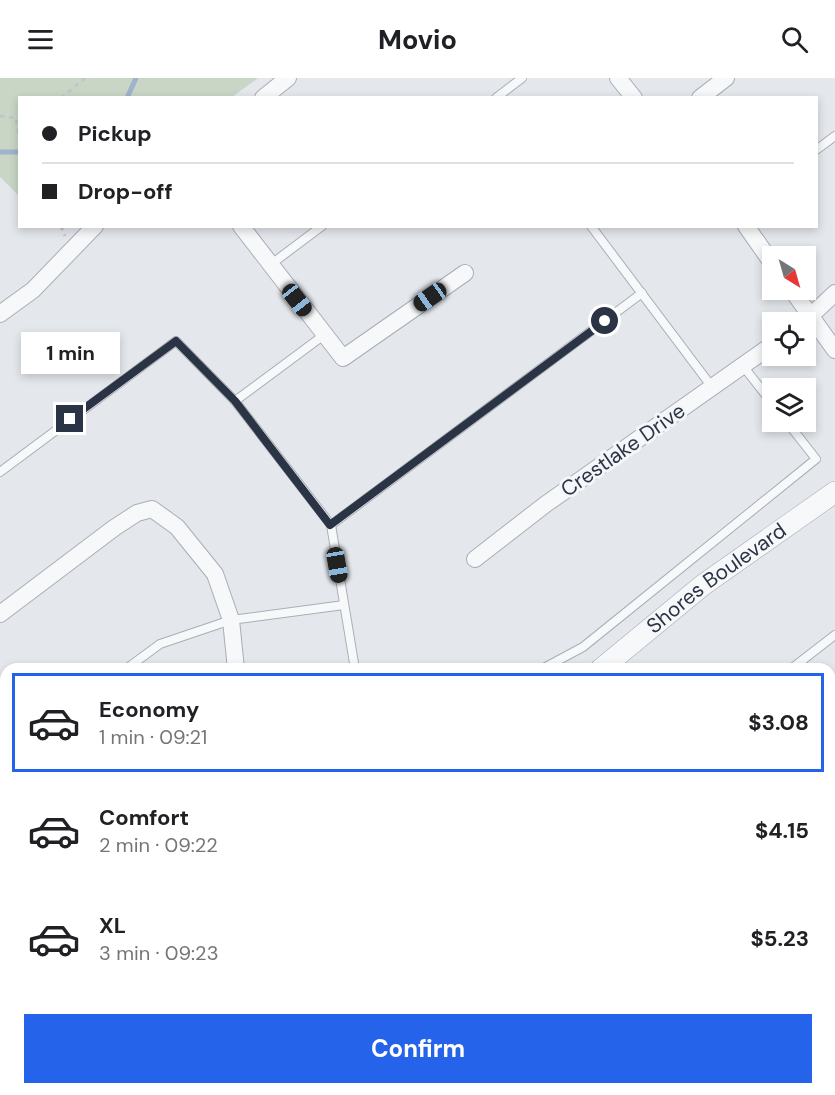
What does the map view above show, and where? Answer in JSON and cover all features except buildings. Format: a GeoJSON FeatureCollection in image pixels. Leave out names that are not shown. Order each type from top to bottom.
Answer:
{"type":"FeatureCollection","features":[{"type":"Feature","properties":{"kind":"street"},"geometry":{"type":"LineString","coordinates":[[266,96],[288,78]]}},
{"type":"Feature","properties":{"kind":"street"},"geometry":{"type":"LineString","coordinates":[[618,78],[632,96]]}},
{"type":"Feature","properties":{"kind":"street"},"geometry":{"type":"LineString","coordinates":[[703,96],[726,78]]}},
{"type":"Feature","properties":{"kind":"street"},"geometry":{"type":"LineString","coordinates":[[0,315],[33,290],[93,228]]}},
{"type":"Feature","properties":{"kind":"street"},"geometry":{"type":"LineString","coordinates":[[242,228],[343,358],[465,273]]}},
{"type":"Feature","properties":{"kind":"street"},"geometry":{"type":"LineString","coordinates":[[747,228],[762,249]]}},
{"type":"Feature","properties":{"kind":"street"},"geometry":{"type":"LineString","coordinates":[[816,312],[835,293]]}},
{"type":"Feature","properties":{"kind":"street"},"geometry":{"type":"LineString","coordinates":[[816,329],[835,350]]}},
{"type":"Feature","properties":{"kind":"street","name":"Crestlake Drive"},"geometry":{"type":"LineString","coordinates":[[475,559],[546,504],[762,352]]}},
{"type":"Feature","properties":{"kind":"street","name":"Shores Boulevard"},"geometry":{"type":"LineString","coordinates":[[608,663],[703,585],[835,492]]}},
{"type":"Feature","properties":{"kind":"street"},"geometry":{"type":"LineString","coordinates":[[0,614],[114,528],[137,513],[152,510],[177,527],[215,574],[231,620],[235,663]]}},
{"type":"Feature","properties":{"kind":"lane"},"geometry":{"type":"LineString","coordinates":[[499,96],[522,78]]}},
{"type":"Feature","properties":{"kind":"lane"},"geometry":{"type":"LineString","coordinates":[[818,149],[835,136]]}},
{"type":"Feature","properties":{"kind":"lane"},"geometry":{"type":"LineString","coordinates":[[270,265],[319,228]]}},
{"type":"Feature","properties":{"kind":"lane"},"geometry":{"type":"LineString","coordinates":[[593,228],[712,387]]}},
{"type":"Feature","properties":{"kind":"lane"},"geometry":{"type":"LineString","coordinates":[[330,525],[642,293]]}},
{"type":"Feature","properties":{"kind":"lane"},"geometry":{"type":"LineString","coordinates":[[235,401],[324,335]]}},
{"type":"Feature","properties":{"kind":"lane"},"geometry":{"type":"LineString","coordinates":[[0,472],[176,341],[235,401],[330,525],[354,663]]}},
{"type":"Feature","properties":{"kind":"lane"},"geometry":{"type":"LineString","coordinates":[[743,366],[762,390]]}},
{"type":"Feature","properties":{"kind":"lane"},"geometry":{"type":"LineString","coordinates":[[553,663],[583,647],[816,459],[795,432]]}},
{"type":"Feature","properties":{"kind":"lane"},"geometry":{"type":"LineString","coordinates":[[134,663],[160,644],[231,620],[344,605]]}},
{"type":"Feature","properties":{"kind":"lane"},"geometry":{"type":"LineString","coordinates":[[799,663],[835,635]]}},
{"type":"Feature","properties":{"kind":"path"},"geometry":{"type":"LineString","coordinates":[[63,96],[85,78]]}},
{"type":"Feature","properties":{"kind":"path"},"geometry":{"type":"LineString","coordinates":[[0,116],[18,118]]}},
{"type":"Feature","properties":{"kind":"path"},"geometry":{"type":"LineString","coordinates":[[62,228],[66,237]]}},
{"type":"Feature","properties":{"kind":"green space"},"geometry":{"type":"Polygon","coordinates":[[[0,78],[258,78],[233,96],[18,96],[18,195],[0,177],[0,78]]]}},
{"type":"Feature","properties":{"kind":"waterway"},"geometry":{"type":"LineString","coordinates":[[128,96],[136,78]]}},
{"type":"Feature","properties":{"kind":"waterway"},"geometry":{"type":"LineString","coordinates":[[0,152],[18,152]]}},
{"type":"Feature","properties":{"kind":"route"},"geometry":{"type":"LineString","coordinates":[[70,419],[176,341],[235,401],[330,525],[605,321]]}}]}
